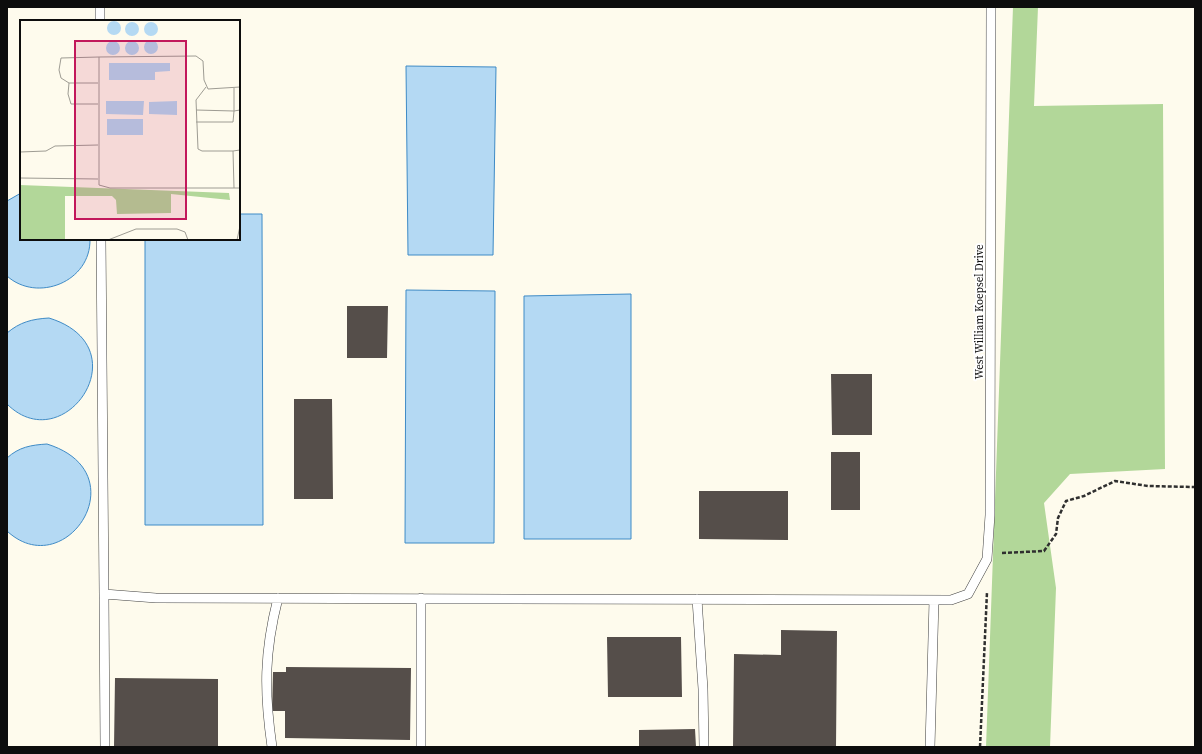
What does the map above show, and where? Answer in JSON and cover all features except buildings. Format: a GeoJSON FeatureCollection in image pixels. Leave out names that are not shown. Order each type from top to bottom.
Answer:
{"type":"FeatureCollection","features":[{"type":"Feature","properties":{"kind":"lane"},"geometry":{"type":"LineString","coordinates":[[100,7],[100,20]]}},
{"type":"Feature","properties":{"kind":"lane","name":"West William Koepsel Drive"},"geometry":{"type":"LineString","coordinates":[[934,600],[951,600],[968,594],[987,559],[990,515],[991,7]]}},
{"type":"Feature","properties":{"kind":"lane"},"geometry":{"type":"LineString","coordinates":[[101,240],[105,747]]}},
{"type":"Feature","properties":{"kind":"lane"},"geometry":{"type":"LineString","coordinates":[[104,594],[156,598],[934,600],[930,747]]}},
{"type":"Feature","properties":{"kind":"lane"},"geometry":{"type":"LineString","coordinates":[[272,747],[266,706],[266,662],[272,620],[278,598]]}},
{"type":"Feature","properties":{"kind":"lane"},"geometry":{"type":"LineString","coordinates":[[421,598],[421,747]]}},
{"type":"Feature","properties":{"kind":"lane"},"geometry":{"type":"LineString","coordinates":[[697,600],[703,689],[704,747]]}},
{"type":"Feature","properties":{"kind":"path"},"geometry":{"type":"LineString","coordinates":[[987,559],[1003,553],[1044,551],[1056,534],[1058,518],[1066,501],[1084,496],[1115,481],[1148,486],[1195,486]]}},
{"type":"Feature","properties":{"kind":"path"},"geometry":{"type":"LineString","coordinates":[[980,747],[987,590]]}},
{"type":"Feature","properties":{"kind":"green space"},"geometry":{"type":"Polygon","coordinates":[[[1013,7],[1038,7],[1034,106],[1163,104],[1165,469],[1070,474],[1044,503],[1056,588],[1050,747],[986,747],[1013,7]]]}},
{"type":"Feature","properties":{"kind":"water"},"geometry":{"type":"Polygon","coordinates":[[[406,66],[496,67],[493,255],[408,255],[406,66]]]}},
{"type":"Feature","properties":{"kind":"water"},"geometry":{"type":"Polygon","coordinates":[[[20,194],[20,240],[90,240],[88,254],[82,267],[72,277],[60,284],[33,288],[19,284],[7,276],[7,201],[20,194]]]}},
{"type":"Feature","properties":{"kind":"water"},"geometry":{"type":"Polygon","coordinates":[[[240,214],[262,214],[263,525],[145,525],[145,240],[240,240],[240,214]]]}},
{"type":"Feature","properties":{"kind":"water"},"geometry":{"type":"Polygon","coordinates":[[[406,290],[495,291],[494,543],[405,543],[406,290]]]}},
{"type":"Feature","properties":{"kind":"water"},"geometry":{"type":"Polygon","coordinates":[[[631,294],[631,539],[524,539],[524,296],[631,294]]]}},
{"type":"Feature","properties":{"kind":"water"},"geometry":{"type":"Polygon","coordinates":[[[49,318],[77,332],[90,352],[92,373],[85,393],[70,409],[51,419],[29,418],[7,404],[7,333],[26,322],[49,318]]]}},
{"type":"Feature","properties":{"kind":"water"},"geometry":{"type":"Polygon","coordinates":[[[47,444],[74,458],[88,477],[91,499],[84,519],[70,535],[51,544],[29,544],[7,531],[7,458],[16,451],[26,447],[47,444]]]}}]}
